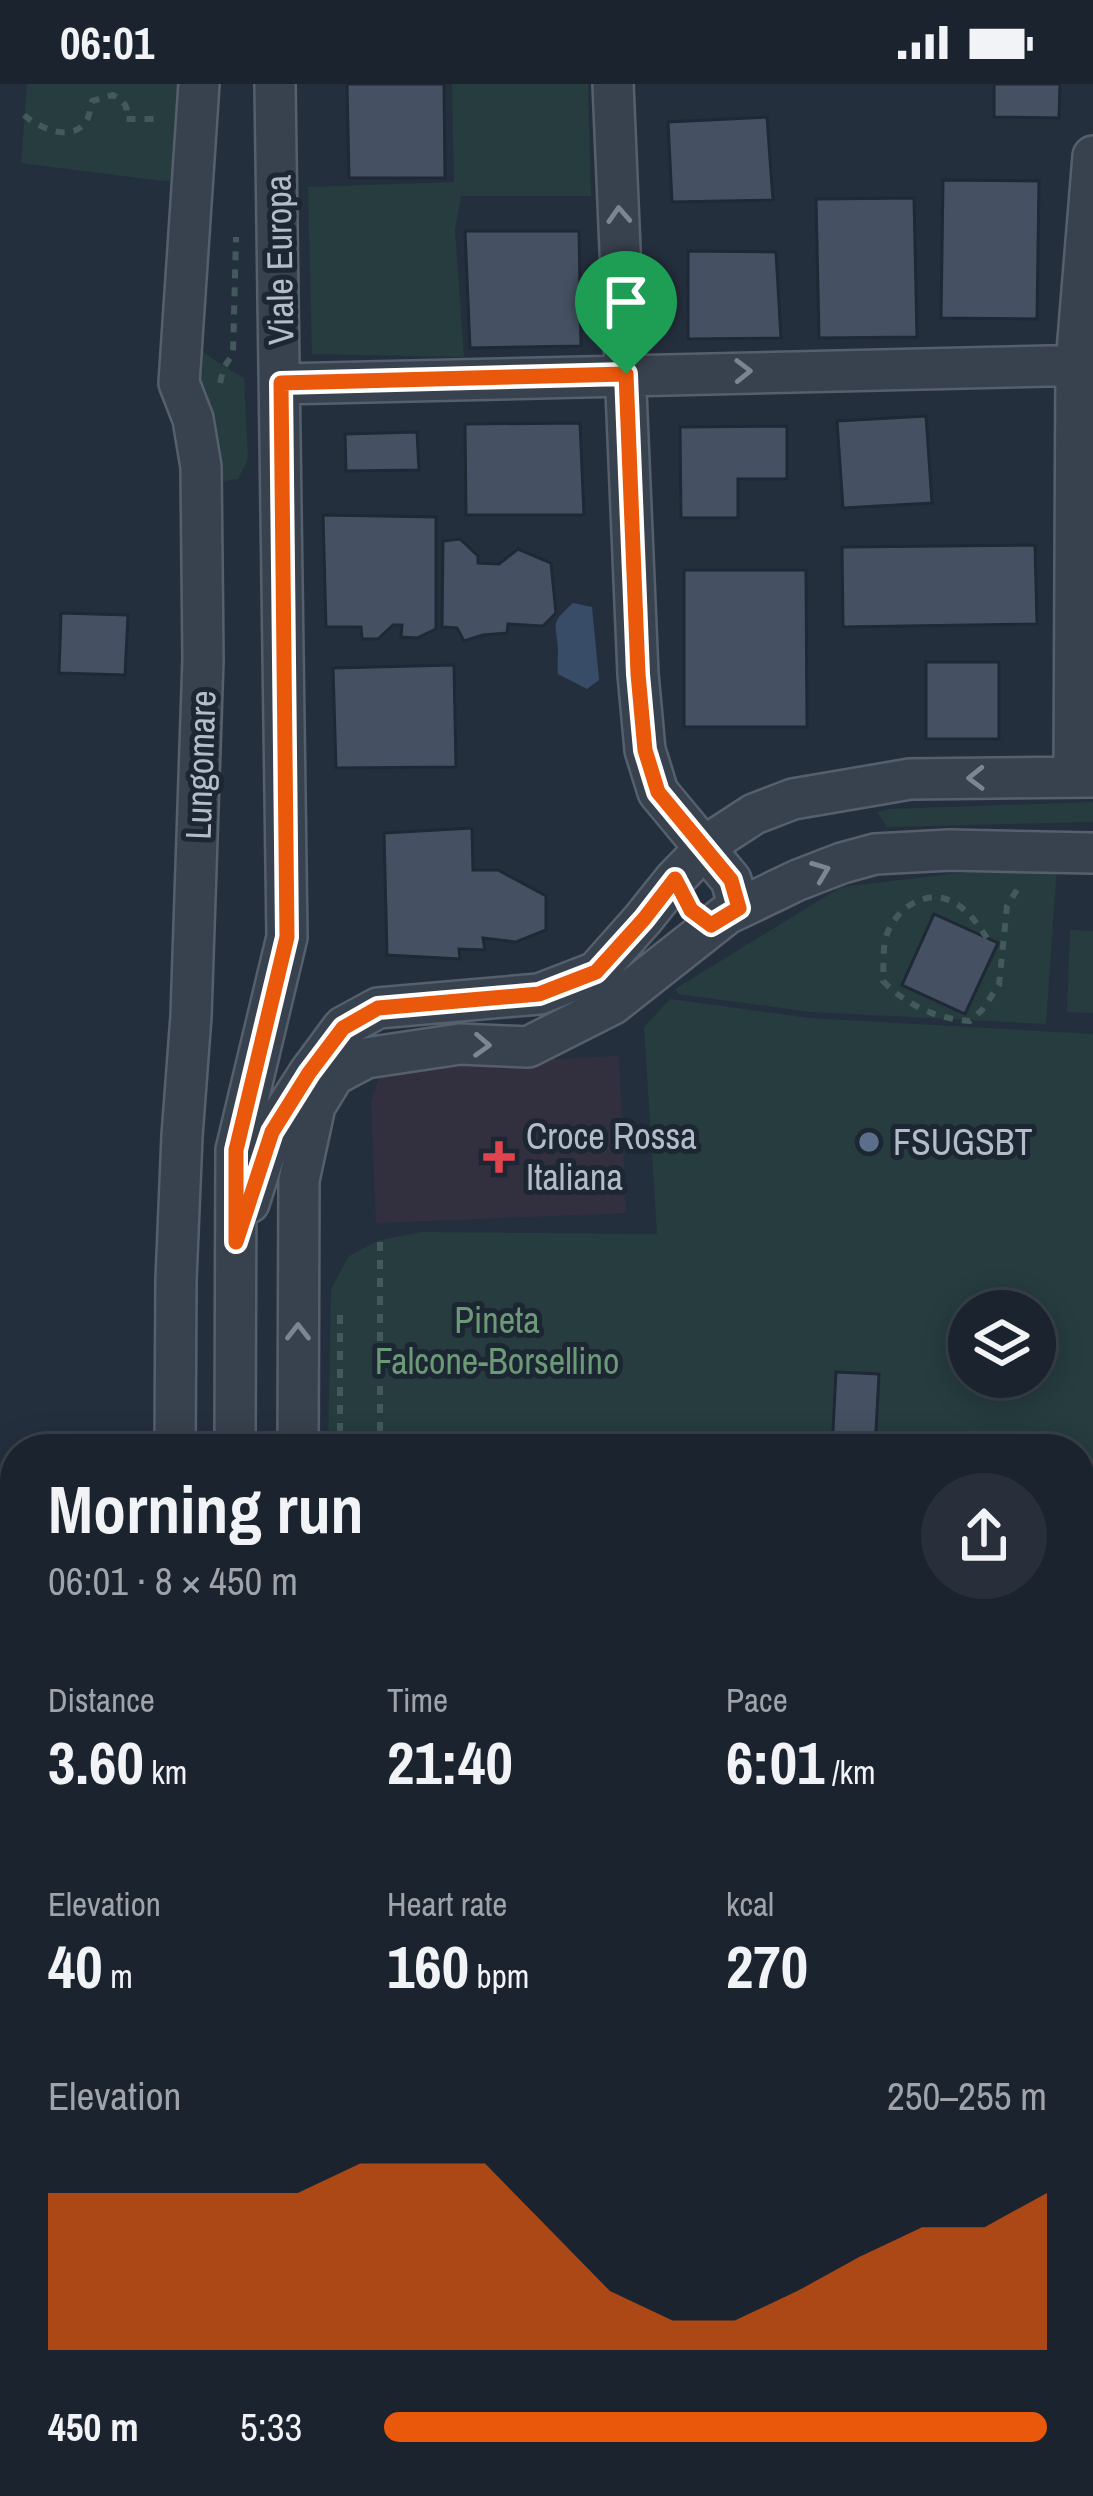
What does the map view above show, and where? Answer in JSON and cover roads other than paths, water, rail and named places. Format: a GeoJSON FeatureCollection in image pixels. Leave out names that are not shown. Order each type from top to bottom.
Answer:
{"type":"FeatureCollection","features":[{"type":"Feature","properties":{"kind":"street","name":"Lungomare"},"geometry":{"type":"LineString","coordinates":[[175,1434],[179,1208],[191,1016],[203,659],[201,467],[193,419],[179,383],[199,84]]}},
{"type":"Feature","properties":{"kind":"street","name":"Viale Europa"},"geometry":{"type":"LineString","coordinates":[[236,1434],[236,1150],[287,937],[275,84]]}},
{"type":"Feature","properties":{"kind":"street"},"geometry":{"type":"LineString","coordinates":[[613,84],[645,750],[658,792],[731,880],[725,916]]}},
{"type":"Feature","properties":{"kind":"street"},"geometry":{"type":"LineString","coordinates":[[236,1242],[272,1132],[343,1028],[378,1008],[539,994],[596,972],[704,849],[754,814],[793,799],[910,779],[1084,777],[1084,364],[1093,156]]}},
{"type":"Feature","properties":{"kind":"street"},"geometry":{"type":"LineString","coordinates":[[281,383],[1084,364]]}},
{"type":"Feature","properties":{"kind":"street"},"geometry":{"type":"LineString","coordinates":[[298,1434],[299,1180],[315,1106],[334,1075],[366,1058],[460,1043],[528,1047],[613,1004],[725,916],[798,880],[875,854],[950,850],[1093,853]]}},
{"type":"Feature","properties":{"kind":"street"},"geometry":{"type":"LineString","coordinates":[[675,879],[691,910],[725,916]]}},
{"type":"Feature","properties":{"kind":"water"},"geometry":{"type":"Polygon","coordinates":[[[573,603],[592,607],[599,680],[587,689],[558,674],[556,624],[573,603]]]}},
{"type":"Feature","properties":{"kind":"place","name":"FSUGSBT"},"geometry":{"type":"Point","coordinates":[869,1142]}},
{"type":"Feature","properties":{"kind":"place","name":"Croce Rossa Italiana"},"geometry":{"type":"Point","coordinates":[499,1157]}},
{"type":"Feature","properties":{"kind":"park label","name":"Pineta Falcone-Borsellino"},"geometry":{"type":"Point","coordinates":[497,1340]}}]}
